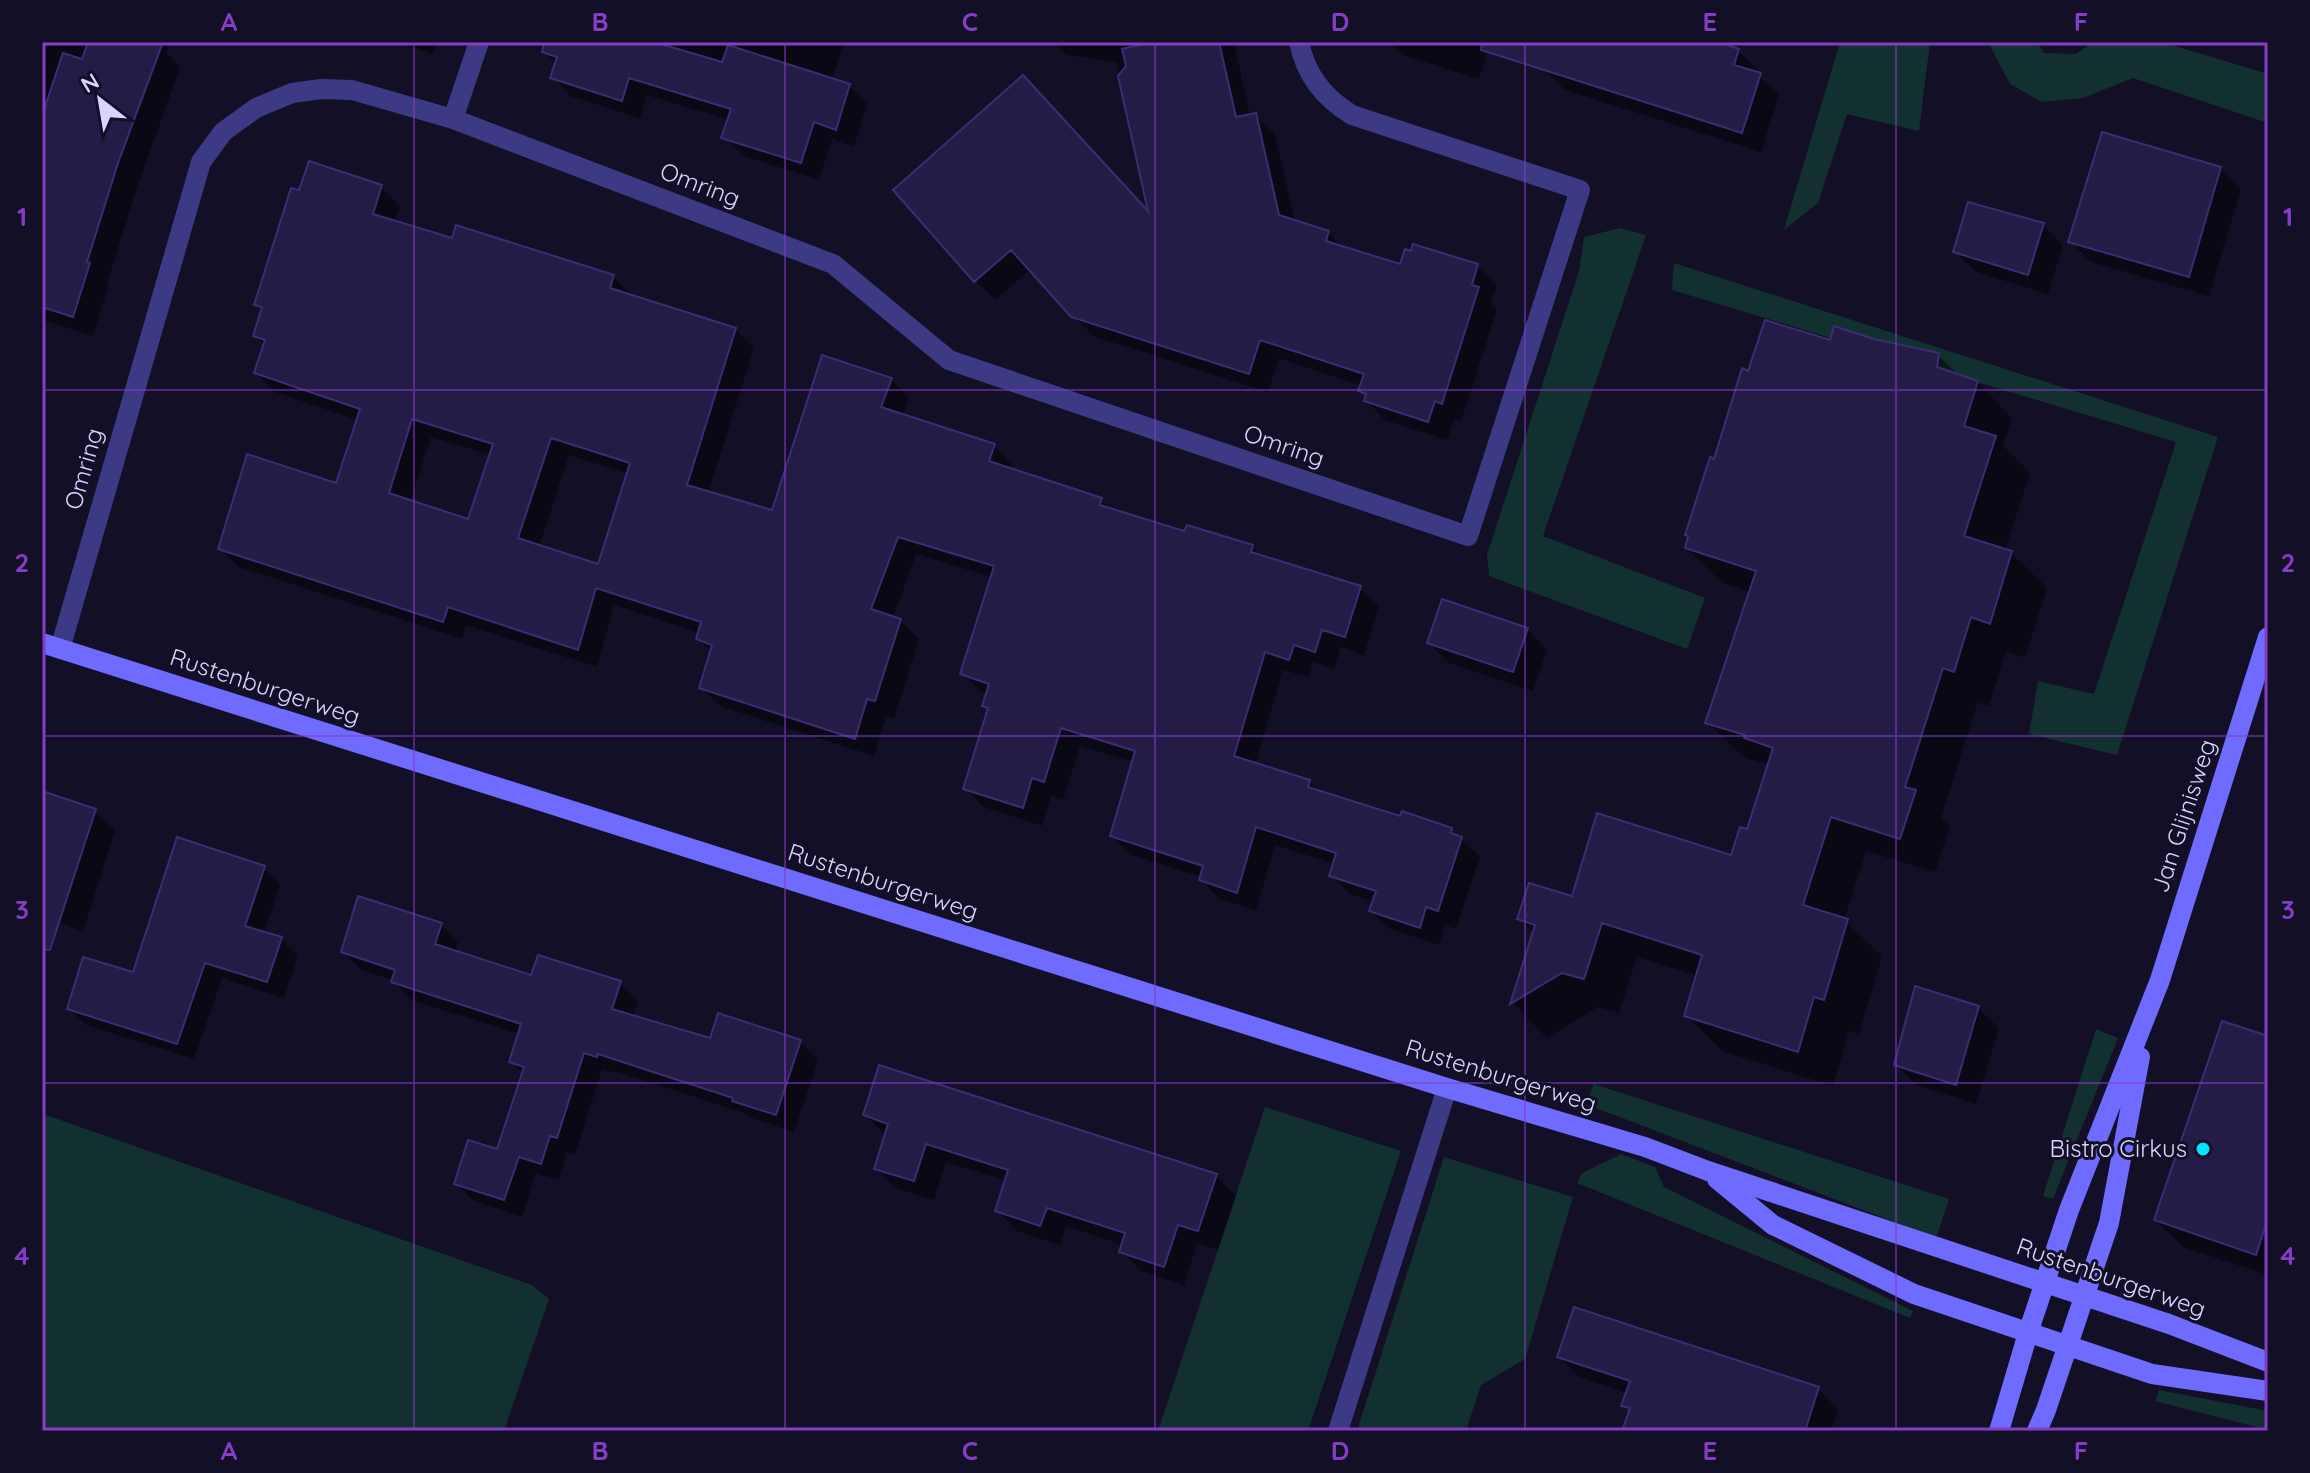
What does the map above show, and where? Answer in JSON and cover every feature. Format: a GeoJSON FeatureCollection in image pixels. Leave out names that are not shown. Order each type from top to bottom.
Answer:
{"type":"FeatureCollection","features":[{"type":"Feature","properties":{"kind":"street"},"geometry":{"type":"LineString","coordinates":[[453,119],[479,42]]}},
{"type":"Feature","properties":{"kind":"street","name":"Omring"},"geometry":{"type":"LineString","coordinates":[[51,646],[201,162],[223,132],[256,108],[292,93],[321,89],[352,90],[453,119],[833,264],[949,360],[1468,536],[1580,190],[1352,115],[1318,89],[1303,63],[1299,42]]}},
{"type":"Feature","properties":{"kind":"street","name":"Jan Glijnisweg"},"geometry":{"type":"LineString","coordinates":[[1999,1431],[2069,1210],[2149,1010],[2268,637]]}},
{"type":"Feature","properties":{"kind":"street","name":"Rustenburgerweg"},"geometry":{"type":"LineString","coordinates":[[51,646],[1447,1088],[1645,1147],[1708,1171],[2176,1327],[2268,1362]]}},
{"type":"Feature","properties":{"kind":"street","name":"Jan Glijnisweg"},"geometry":{"type":"LineString","coordinates":[[2037,1431],[2109,1223],[2149,1010]]}},
{"type":"Feature","properties":{"kind":"street"},"geometry":{"type":"LineString","coordinates":[[1338,1431],[1447,1088]]}},
{"type":"Feature","properties":{"kind":"street","name":"Rustenburgerweg"},"geometry":{"type":"LineString","coordinates":[[1708,1171],[1773,1225],[1914,1294],[2152,1374],[2268,1391]]}},
{"type":"Feature","properties":{"kind":"green space"},"geometry":{"type":"Polygon","coordinates":[[[1840,42],[1930,42],[1919,131],[1847,114],[1818,203],[1784,230],[1840,42]]]}},
{"type":"Feature","properties":{"kind":"green space"},"geometry":{"type":"Polygon","coordinates":[[[1988,42],[2037,42],[2044,53],[2076,54],[2092,42],[2162,42],[2268,74],[2268,123],[2133,78],[2083,98],[2042,102],[2010,84],[1988,42]]]}},
{"type":"Feature","properties":{"kind":"green space"},"geometry":{"type":"Polygon","coordinates":[[[1620,228],[1646,235],[1543,536],[1705,598],[1687,649],[1489,576],[1487,555],[1579,271],[1584,237],[1620,228]]]}},
{"type":"Feature","properties":{"kind":"green space"},"geometry":{"type":"Polygon","coordinates":[[[1674,263],[2218,437],[2117,755],[2029,734],[2038,681],[2094,694],[2176,442],[1672,290],[1674,263]]]}},
{"type":"Feature","properties":{"kind":"green space"},"geometry":{"type":"Polygon","coordinates":[[[2096,1029],[2118,1038],[2053,1199],[2043,1196],[2096,1029]]]}},
{"type":"Feature","properties":{"kind":"green space"},"geometry":{"type":"Polygon","coordinates":[[[1594,1084],[1949,1199],[1936,1238],[1596,1108],[1589,1096],[1594,1084]]]}},
{"type":"Feature","properties":{"kind":"green space"},"geometry":{"type":"Polygon","coordinates":[[[1265,1107],[1401,1151],[1308,1431],[1158,1431],[1265,1107]]]}},
{"type":"Feature","properties":{"kind":"green space"},"geometry":{"type":"Polygon","coordinates":[[[43,1114],[532,1285],[549,1299],[504,1431],[42,1431],[43,1114]]]}},
{"type":"Feature","properties":{"kind":"green space"},"geometry":{"type":"Polygon","coordinates":[[[1621,1154],[1655,1167],[1664,1187],[1913,1311],[1910,1318],[1577,1183],[1582,1173],[1621,1154]]]}},
{"type":"Feature","properties":{"kind":"green space"},"geometry":{"type":"Polygon","coordinates":[[[1444,1157],[1573,1197],[1525,1359],[1481,1385],[1466,1431],[1357,1431],[1444,1157]]]}},
{"type":"Feature","properties":{"kind":"green space"},"geometry":{"type":"Polygon","coordinates":[[[2159,1390],[2268,1411],[2268,1430],[2155,1401],[2159,1390]]]}},
{"type":"Feature","properties":{"kind":"building"},"geometry":{"type":"Polygon","coordinates":[[[88,42],[163,42],[118,163],[73,317],[42,307],[42,116],[63,53],[82,59],[88,42]]]}},
{"type":"Feature","properties":{"kind":"building"},"geometry":{"type":"Polygon","coordinates":[[[544,42],[654,42],[722,62],[728,45],[850,84],[836,130],[814,122],[801,163],[721,138],[731,109],[629,78],[622,101],[550,78],[557,57],[542,52],[544,42]]]}},
{"type":"Feature","properties":{"kind":"building"},"geometry":{"type":"Polygon","coordinates":[[[1152,42],[1219,42],[1236,117],[1256,113],[1279,215],[1329,231],[1326,241],[1400,264],[1405,249],[1411,251],[1413,244],[1478,264],[1472,285],[1479,287],[1442,404],[1435,401],[1428,422],[1364,401],[1366,394],[1358,391],[1364,374],[1260,340],[1249,374],[1071,317],[1011,250],[974,282],[893,190],[1023,75],[1148,211],[1118,76],[1126,66],[1122,49],[1152,42]]]}},
{"type":"Feature","properties":{"kind":"building"},"geometry":{"type":"Polygon","coordinates":[[[1482,42],[1718,42],[1739,49],[1734,65],[1761,73],[1742,133],[1481,50],[1482,42]]]}},
{"type":"Feature","properties":{"kind":"building"},"geometry":{"type":"Polygon","coordinates":[[[2102,132],[2221,167],[2189,277],[2068,242],[2102,132]]]}},
{"type":"Feature","properties":{"kind":"building"},"geometry":{"type":"Polygon","coordinates":[[[309,161],[382,185],[373,214],[452,238],[456,225],[614,275],[610,288],[736,328],[687,485],[772,510],[822,355],[892,378],[881,407],[995,444],[989,461],[1102,498],[1100,505],[1184,531],[1187,525],[1253,545],[1251,552],[1361,586],[1345,637],[1322,630],[1315,652],[1294,645],[1289,660],[1265,652],[1234,756],[1310,780],[1308,787],[1400,816],[1402,811],[1452,828],[1451,833],[1462,837],[1438,911],[1426,907],[1420,928],[1369,911],[1376,891],[1329,876],[1336,853],[1256,827],[1237,893],[1199,880],[1203,866],[1110,836],[1135,751],[1061,728],[1044,782],[1032,778],[1023,808],[963,789],[988,708],[982,706],[989,684],[960,674],[994,566],[898,537],[871,609],[901,619],[875,701],[867,699],[855,739],[699,688],[712,645],[696,639],[701,622],[596,588],[578,650],[448,607],[443,622],[218,549],[247,454],[336,483],[360,409],[254,373],[265,340],[253,336],[262,307],[254,305],[291,188],[299,190],[309,161]],[[412,419],[389,493],[468,519],[493,444],[412,419]],[[551,438],[518,538],[598,564],[630,463],[551,438]]]}},
{"type":"Feature","properties":{"kind":"building"},"geometry":{"type":"Polygon","coordinates":[[[1968,202],[2044,223],[2028,275],[1953,252],[1968,202]]]}},
{"type":"Feature","properties":{"kind":"building"},"geometry":{"type":"Polygon","coordinates":[[[1765,320],[1830,340],[1834,326],[1874,339],[1939,353],[1937,367],[1978,381],[1964,426],[1996,436],[1964,536],[2012,551],[1990,624],[1971,617],[1954,672],[1943,668],[1905,787],[1916,790],[1900,839],[1831,817],[1803,905],[1848,919],[1824,1000],[1814,997],[1798,1052],[1684,1016],[1702,955],[1602,923],[1584,979],[1562,973],[1510,1004],[1535,925],[1517,919],[1529,883],[1572,896],[1597,813],[1731,855],[1740,827],[1747,829],[1773,748],[1744,738],[1745,735],[1705,723],[1756,571],[1685,548],[1688,536],[1685,535],[1710,457],[1714,459],[1742,368],[1748,371],[1765,320]]]}},
{"type":"Feature","properties":{"kind":"building"},"geometry":{"type":"Polygon","coordinates":[[[1442,599],[1528,628],[1513,672],[1427,643],[1442,599]]]}},
{"type":"Feature","properties":{"kind":"building"},"geometry":{"type":"Polygon","coordinates":[[[42,791],[96,809],[50,950],[42,949],[42,791]]]}},
{"type":"Feature","properties":{"kind":"building"},"geometry":{"type":"Polygon","coordinates":[[[177,837],[265,866],[245,926],[282,937],[267,982],[205,963],[177,1044],[67,1009],[83,957],[133,972],[177,837]]]}},
{"type":"Feature","properties":{"kind":"building"},"geometry":{"type":"Polygon","coordinates":[[[358,896],[442,923],[435,944],[531,975],[538,955],[621,981],[612,1009],[710,1038],[718,1013],[801,1040],[776,1115],[598,1054],[597,1057],[584,1053],[557,1138],[550,1136],[541,1164],[519,1157],[504,1200],[454,1184],[468,1140],[497,1149],[524,1067],[509,1062],[521,1024],[391,982],[395,970],[341,952],[358,896]]]}},
{"type":"Feature","properties":{"kind":"building"},"geometry":{"type":"Polygon","coordinates":[[[1915,986],[1979,1006],[1956,1085],[1894,1065],[1915,986]]]}},
{"type":"Feature","properties":{"kind":"building"},"geometry":{"type":"Polygon","coordinates":[[[2222,1021],[2268,1036],[2268,1218],[2256,1255],[2154,1220],[2222,1021]]]}},
{"type":"Feature","properties":{"kind":"building"},"geometry":{"type":"Polygon","coordinates":[[[879,1065],[1217,1174],[1198,1231],[1178,1225],[1164,1267],[1119,1252],[1125,1233],[1047,1208],[1040,1226],[995,1211],[1008,1170],[926,1144],[914,1181],[874,1169],[888,1124],[863,1115],[879,1065]]]}},
{"type":"Feature","properties":{"kind":"building"},"geometry":{"type":"Polygon","coordinates":[[[1574,1307],[1819,1387],[1805,1431],[1622,1431],[1630,1408],[1621,1406],[1630,1381],[1557,1357],[1574,1307]]]}},
{"type":"Feature","properties":{"kind":"place","name":"Bistro Cirkus"},"geometry":{"type":"Point","coordinates":[2203,1149]}}]}
